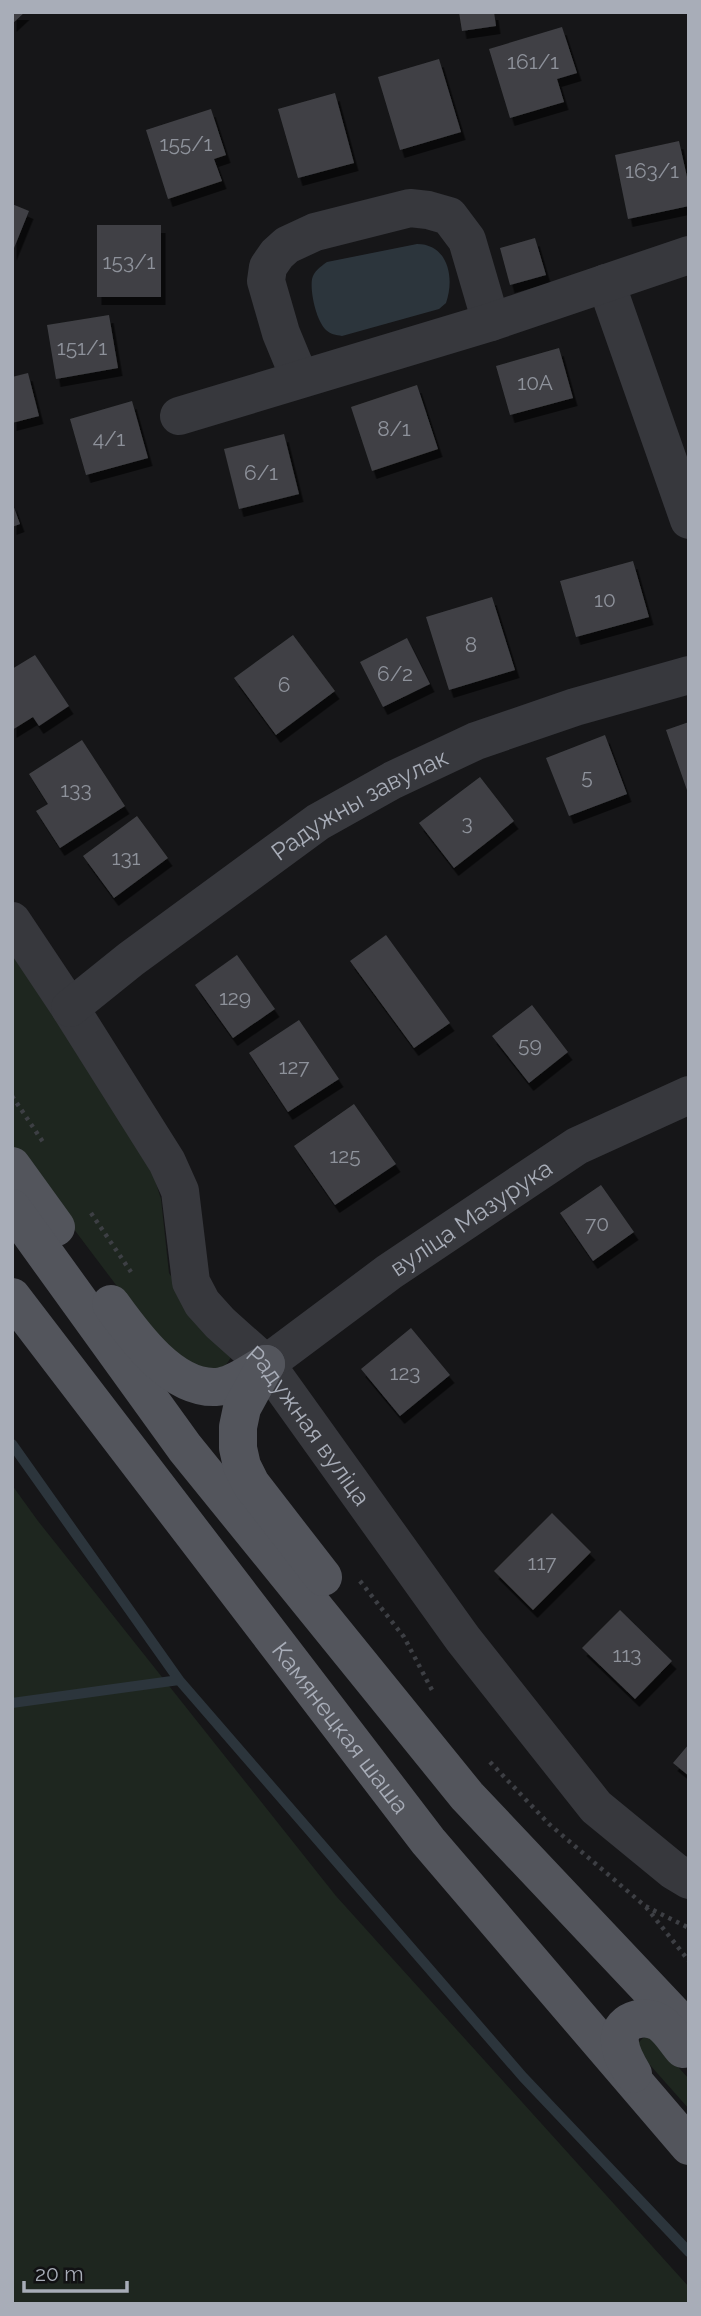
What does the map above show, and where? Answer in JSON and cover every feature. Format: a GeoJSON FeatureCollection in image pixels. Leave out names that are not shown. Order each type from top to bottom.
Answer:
{"type":"FeatureCollection","features":[{"type":"Feature","properties":{"kind":"main road"},"geometry":{"type":"LineString","coordinates":[[12,1166],[131,1332],[170,1371],[183,1380],[201,1386],[217,1387],[234,1382],[265,1364]]}},
{"type":"Feature","properties":{"kind":"main road"},"geometry":{"type":"LineString","coordinates":[[12,1208],[185,1448],[467,1796],[689,2031]]}},
{"type":"Feature","properties":{"kind":"main road","name":"Камянецкая шаша"},"geometry":{"type":"LineString","coordinates":[[12,1297],[428,1840],[689,2146]]}},
{"type":"Feature","properties":{"kind":"main road"},"geometry":{"type":"LineString","coordinates":[[265,1364],[242,1408],[238,1427],[242,1466],[251,1484],[352,1614],[412,1725]]}},
{"type":"Feature","properties":{"kind":"main road"},"geometry":{"type":"LineString","coordinates":[[647,2096],[622,2051],[620,2031],[625,2024],[636,2019],[648,2019],[662,2024],[689,2055]]}},
{"type":"Feature","properties":{"kind":"street"},"geometry":{"type":"LineString","coordinates":[[300,379],[281,333],[265,281],[268,267],[277,254],[287,245],[315,232],[410,208],[428,209],[449,216],[467,240],[491,322]]}},
{"type":"Feature","properties":{"kind":"street"},"geometry":{"type":"LineString","coordinates":[[180,416],[491,322],[689,255]]}},
{"type":"Feature","properties":{"kind":"street"},"geometry":{"type":"LineString","coordinates":[[606,283],[689,520]]}},
{"type":"Feature","properties":{"kind":"street","name":"Радужны завулак"},"geometry":{"type":"LineString","coordinates":[[70,1007],[318,822],[393,779],[476,741],[575,707],[689,675]]}},
{"type":"Feature","properties":{"kind":"street","name":"Радужная вуліца"},"geometry":{"type":"LineString","coordinates":[[12,921],[70,1007],[167,1162],[180,1191],[191,1282],[202,1303],[265,1364],[463,1639],[596,1807],[674,1871],[689,1880]]}},
{"type":"Feature","properties":{"kind":"street","name":"вуліца Мазурука"},"geometry":{"type":"LineString","coordinates":[[265,1364],[389,1272],[577,1146],[689,1095]]}},
{"type":"Feature","properties":{"kind":"path"},"geometry":{"type":"LineString","coordinates":[[645,1906],[689,1961]]}},
{"type":"Feature","properties":{"kind":"shaded area"},"geometry":{"type":"Polygon","coordinates":[[[417,244],[436,250],[446,264],[450,283],[446,303],[439,309],[342,336],[326,330],[319,320],[313,298],[312,279],[318,269],[327,262],[417,244]]]}},
{"type":"Feature","properties":{"kind":"shaded area"},"geometry":{"type":"Polygon","coordinates":[[[12,933],[148,1158],[161,1199],[169,1273],[190,1305],[234,1347],[228,1362],[217,1371],[206,1375],[156,1338],[12,1147],[12,933]]]}},
{"type":"Feature","properties":{"kind":"shaded area"},"geometry":{"type":"Polygon","coordinates":[[[12,1485],[336,1896],[689,2287],[689,2304],[12,2304],[12,1485]]]}},
{"type":"Feature","properties":{"kind":"shaded area"},"geometry":{"type":"Polygon","coordinates":[[[645,2036],[653,2039],[689,2079],[689,2109],[642,2056],[638,2043],[645,2036]]]}},
{"type":"Feature","properties":{"kind":"building"},"geometry":{"type":"Polygon","coordinates":[[[12,12],[25,12],[12,24],[12,12]]]}},
{"type":"Feature","properties":{"kind":"building"},"geometry":{"type":"Polygon","coordinates":[[[459,12],[494,12],[496,26],[462,31],[459,12]]]}},
{"type":"Feature","properties":{"kind":"building"},"geometry":{"type":"Polygon","coordinates":[[[562,27],[577,73],[557,79],[564,102],[510,118],[489,49],[562,27]]]}},
{"type":"Feature","properties":{"kind":"building"},"geometry":{"type":"Polygon","coordinates":[[[439,59],[461,132],[400,150],[378,77],[439,59]]]}},
{"type":"Feature","properties":{"kind":"building"},"geometry":{"type":"Polygon","coordinates":[[[335,93],[354,163],[298,178],[278,109],[335,93]]]}},
{"type":"Feature","properties":{"kind":"building"},"geometry":{"type":"Polygon","coordinates":[[[211,109],[226,155],[214,159],[222,181],[168,199],[146,130],[211,109]]]}},
{"type":"Feature","properties":{"kind":"building"},"geometry":{"type":"Polygon","coordinates":[[[679,141],[689,186],[689,206],[628,219],[615,155],[679,141]]]}},
{"type":"Feature","properties":{"kind":"building"},"geometry":{"type":"Polygon","coordinates":[[[12,204],[29,211],[12,253],[12,204]]]}},
{"type":"Feature","properties":{"kind":"building"},"geometry":{"type":"Polygon","coordinates":[[[97,225],[161,225],[161,297],[97,297],[97,225]]]}},
{"type":"Feature","properties":{"kind":"building"},"geometry":{"type":"Polygon","coordinates":[[[535,238],[546,275],[510,285],[500,248],[535,238]]]}},
{"type":"Feature","properties":{"kind":"building"},"geometry":{"type":"Polygon","coordinates":[[[109,315],[118,368],[56,379],[47,325],[109,315]]]}},
{"type":"Feature","properties":{"kind":"building"},"geometry":{"type":"Polygon","coordinates":[[[559,348],[573,398],[510,415],[496,366],[559,348]]]}},
{"type":"Feature","properties":{"kind":"building"},"geometry":{"type":"Polygon","coordinates":[[[28,373],[39,416],[12,423],[12,377],[28,373]]]}},
{"type":"Feature","properties":{"kind":"building"},"geometry":{"type":"Polygon","coordinates":[[[417,385],[438,449],[372,471],[351,407],[417,385]]]}},
{"type":"Feature","properties":{"kind":"building"},"geometry":{"type":"Polygon","coordinates":[[[132,401],[148,458],[86,475],[70,419],[132,401]]]}},
{"type":"Feature","properties":{"kind":"building"},"geometry":{"type":"Polygon","coordinates":[[[284,434],[299,494],[239,509],[224,449],[284,434]]]}},
{"type":"Feature","properties":{"kind":"building"},"geometry":{"type":"Polygon","coordinates":[[[12,502],[20,524],[12,527],[12,502]]]}},
{"type":"Feature","properties":{"kind":"building"},"geometry":{"type":"Polygon","coordinates":[[[633,561],[649,617],[576,637],[560,581],[633,561]]]}},
{"type":"Feature","properties":{"kind":"building"},"geometry":{"type":"Polygon","coordinates":[[[492,597],[515,670],[449,690],[426,617],[492,597]]]}},
{"type":"Feature","properties":{"kind":"building"},"geometry":{"type":"Polygon","coordinates":[[[293,635],[335,691],[276,735],[234,678],[293,635]]]}},
{"type":"Feature","properties":{"kind":"building"},"geometry":{"type":"Polygon","coordinates":[[[407,638],[430,684],[383,707],[360,662],[407,638]]]}},
{"type":"Feature","properties":{"kind":"building"},"geometry":{"type":"Polygon","coordinates":[[[35,655],[69,706],[39,726],[33,717],[12,730],[12,669],[35,655]]]}},
{"type":"Feature","properties":{"kind":"building"},"geometry":{"type":"Polygon","coordinates":[[[689,722],[689,793],[688,793],[666,730],[689,722]]]}},
{"type":"Feature","properties":{"kind":"building"},"geometry":{"type":"Polygon","coordinates":[[[605,735],[627,794],[569,816],[546,758],[605,735]]]}},
{"type":"Feature","properties":{"kind":"building"},"geometry":{"type":"Polygon","coordinates":[[[82,740],[125,806],[60,848],[36,811],[48,804],[29,774],[82,740]]]}},
{"type":"Feature","properties":{"kind":"building"},"geometry":{"type":"Polygon","coordinates":[[[480,777],[514,821],[454,868],[419,823],[480,777]]]}},
{"type":"Feature","properties":{"kind":"building"},"geometry":{"type":"Polygon","coordinates":[[[137,816],[168,858],[114,898],[83,856],[137,816]]]}},
{"type":"Feature","properties":{"kind":"building"},"geometry":{"type":"Polygon","coordinates":[[[386,935],[450,1023],[414,1048],[350,961],[386,935]]]}},
{"type":"Feature","properties":{"kind":"building"},"geometry":{"type":"Polygon","coordinates":[[[237,955],[275,1009],[233,1038],[195,985],[237,955]]]}},
{"type":"Feature","properties":{"kind":"building"},"geometry":{"type":"Polygon","coordinates":[[[532,1005],[568,1052],[529,1083],[492,1036],[532,1005]]]}},
{"type":"Feature","properties":{"kind":"building"},"geometry":{"type":"Polygon","coordinates":[[[299,1020],[339,1079],[288,1112],[249,1053],[299,1020]]]}},
{"type":"Feature","properties":{"kind":"building"},"geometry":{"type":"Polygon","coordinates":[[[354,1104],[396,1164],[335,1205],[294,1146],[354,1104]]]}},
{"type":"Feature","properties":{"kind":"building"},"geometry":{"type":"Polygon","coordinates":[[[601,1185],[634,1232],[593,1261],[560,1213],[601,1185]]]}},
{"type":"Feature","properties":{"kind":"building"},"geometry":{"type":"Polygon","coordinates":[[[411,1328],[450,1375],[400,1416],[361,1369],[411,1328]]]}},
{"type":"Feature","properties":{"kind":"building"},"geometry":{"type":"Polygon","coordinates":[[[552,1513],[591,1552],[533,1610],[494,1571],[552,1513]]]}},
{"type":"Feature","properties":{"kind":"building"},"geometry":{"type":"Polygon","coordinates":[[[620,1610],[672,1661],[635,1699],[582,1648],[620,1610]]]}},
{"type":"Feature","properties":{"kind":"building"},"geometry":{"type":"Polygon","coordinates":[[[689,1744],[689,1776],[673,1763],[689,1744]]]}},
{"type":"Feature","properties":{"kind":"waterway"},"geometry":{"type":"LineString","coordinates":[[12,1444],[179,1680],[523,2077],[689,2252]]}},
{"type":"Feature","properties":{"kind":"waterway"},"geometry":{"type":"LineString","coordinates":[[12,1703],[179,1680]]}}]}
